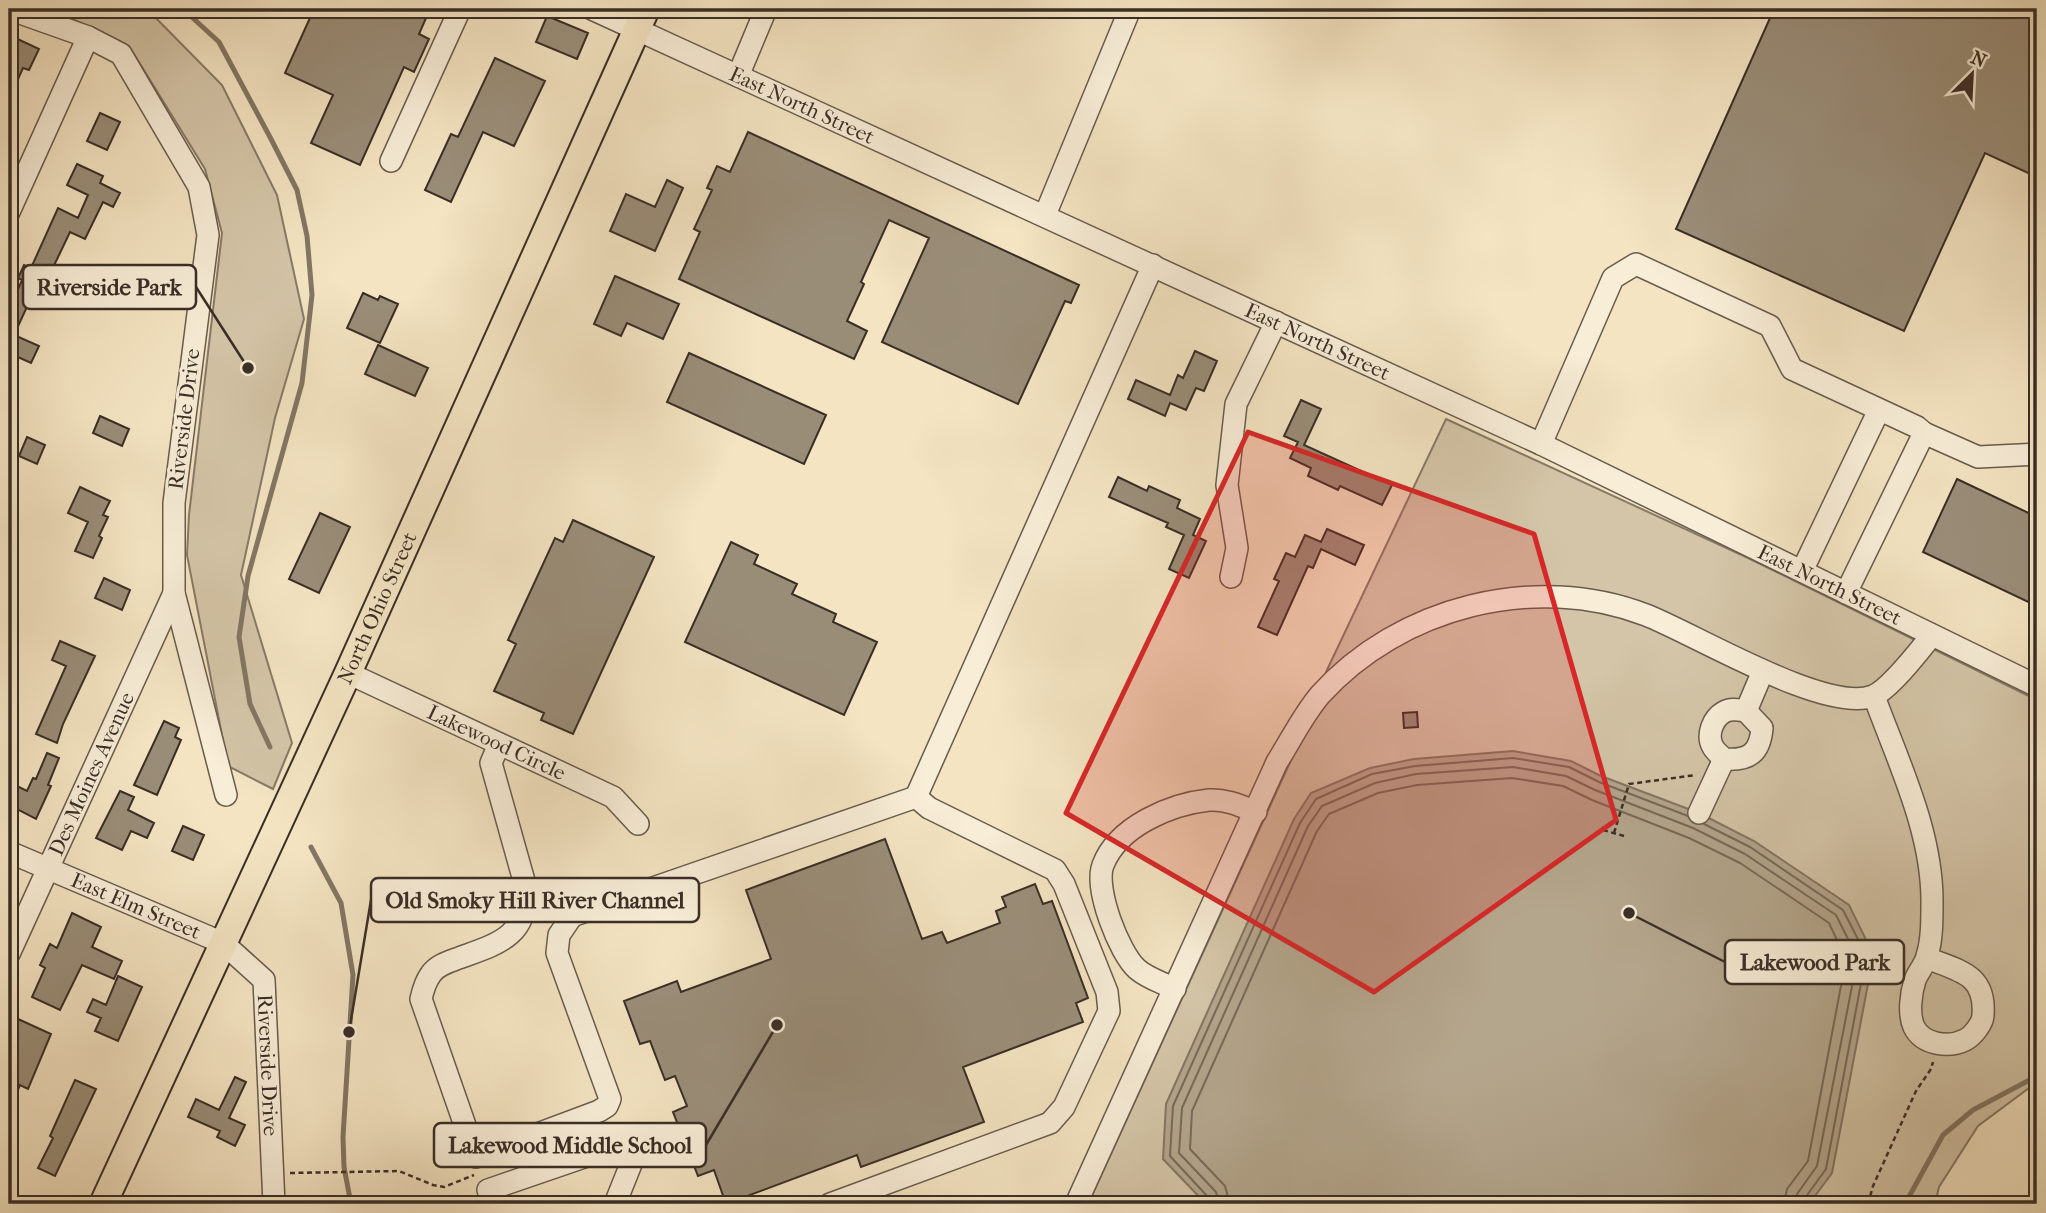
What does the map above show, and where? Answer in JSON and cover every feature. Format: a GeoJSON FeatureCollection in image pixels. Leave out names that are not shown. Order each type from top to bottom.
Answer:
{"type":"FeatureCollection","features":[{"type":"Feature","properties":{"kind":"main road","name":"North Ohio Street"},"geometry":{"type":"LineString","coordinates":[[103,1204],[348,673],[642,19]]}},
{"type":"Feature","properties":{"kind":"street","name":"Riverside Drive"},"geometry":{"type":"LineString","coordinates":[[9,9],[88,37],[121,54],[199,187],[208,235],[174,502],[174,593],[226,795]]}},
{"type":"Feature","properties":{"kind":"street"},"geometry":{"type":"LineString","coordinates":[[391,161],[460,9]]}},
{"type":"Feature","properties":{"kind":"street","name":"East North Street"},"geometry":{"type":"LineString","coordinates":[[592,9],[642,19],[738,76],[1541,444],[2037,686]]}},
{"type":"Feature","properties":{"kind":"street"},"geometry":{"type":"LineString","coordinates":[[738,76],[766,9]]}},
{"type":"Feature","properties":{"kind":"street"},"geometry":{"type":"LineString","coordinates":[[1045,215],[1130,9]]}},
{"type":"Feature","properties":{"kind":"street"},"geometry":{"type":"LineString","coordinates":[[9,212],[88,37]]}},
{"type":"Feature","properties":{"kind":"street"},"geometry":{"type":"LineString","coordinates":[[1541,444],[1613,278],[1636,264],[1770,326],[1792,369],[1917,427],[1924,433],[1978,457],[2037,454]]}},
{"type":"Feature","properties":{"kind":"street"},"geometry":{"type":"LineString","coordinates":[[476,1157],[599,1111],[607,1106],[610,1099],[558,953],[559,935],[572,916],[916,797],[1153,265]]}},
{"type":"Feature","properties":{"kind":"street"},"geometry":{"type":"LineString","coordinates":[[1231,577],[1237,548],[1227,485],[1236,404],[1276,322]]}},
{"type":"Feature","properties":{"kind":"street"},"geometry":{"type":"LineString","coordinates":[[1802,571],[1879,410]]}},
{"type":"Feature","properties":{"kind":"street"},"geometry":{"type":"LineString","coordinates":[[1846,593],[1924,433]]}},
{"type":"Feature","properties":{"kind":"street","name":"Des Moines Avenue"},"geometry":{"type":"LineString","coordinates":[[9,954],[174,593]]}},
{"type":"Feature","properties":{"kind":"street"},"geometry":{"type":"LineString","coordinates":[[1076,1204],[1277,762],[1319,697],[1349,667],[1410,627],[1485,602],[1551,595],[1600,603],[1645,615],[1763,671],[1839,698],[1874,696],[1905,669],[1932,635]]}},
{"type":"Feature","properties":{"kind":"street"},"geometry":{"type":"LineString","coordinates":[[1746,710],[1763,671]]}},
{"type":"Feature","properties":{"kind":"street","name":"Lakewood Circle"},"geometry":{"type":"LineString","coordinates":[[348,673],[613,797],[638,824]]}},
{"type":"Feature","properties":{"kind":"street"},"geometry":{"type":"LineString","coordinates":[[1874,696],[1920,822],[1933,877],[1933,919],[1927,958],[1915,980],[1910,1004],[1914,1027],[1927,1040],[1948,1046],[1968,1039],[1983,1021],[1984,999],[1977,982],[1960,971],[1927,958]]}},
{"type":"Feature","properties":{"kind":"street"},"geometry":{"type":"LineString","coordinates":[[1699,813],[1722,765],[1751,755],[1761,743],[1762,728],[1746,710],[1733,709],[1724,712],[1714,722],[1710,735],[1712,746],[1722,765]]}},
{"type":"Feature","properties":{"kind":"street"},"geometry":{"type":"LineString","coordinates":[[499,744],[491,763],[526,888],[522,917],[512,934],[497,944],[442,964],[432,972],[424,985],[421,999],[491,1197],[622,1144],[628,1147],[633,1158],[615,1204]]}},
{"type":"Feature","properties":{"kind":"street"},"geometry":{"type":"LineString","coordinates":[[830,1204],[1050,1123],[1064,1107],[1109,1011],[1107,992],[1064,884],[1055,870],[929,808],[916,797]]}},
{"type":"Feature","properties":{"kind":"street"},"geometry":{"type":"LineString","coordinates":[[1175,989],[1138,971],[1123,953],[1103,896],[1102,866],[1119,840],[1140,823],[1177,807],[1210,800],[1233,802],[1256,812]]}},
{"type":"Feature","properties":{"kind":"street","name":"East Elm Street"},"geometry":{"type":"LineString","coordinates":[[9,852],[223,943]]}},
{"type":"Feature","properties":{"kind":"street","name":"Riverside Drive"},"geometry":{"type":"LineString","coordinates":[[223,943],[264,980],[274,1204]]}},
{"type":"Feature","properties":{"kind":"path"},"geometry":{"type":"LineString","coordinates":[[1614,833],[1629,784],[1722,765]]}},
{"type":"Feature","properties":{"kind":"path"},"geometry":{"type":"LineString","coordinates":[[1603,830],[1624,836]]}},
{"type":"Feature","properties":{"kind":"path"},"geometry":{"type":"LineString","coordinates":[[1868,1204],[1873,1186],[1916,1091],[1931,1069],[1938,1043]]}},
{"type":"Feature","properties":{"kind":"path"},"geometry":{"type":"LineString","coordinates":[[301,1173],[384,1171]]}},
{"type":"Feature","properties":{"kind":"highlighted area"},"geometry":{"type":"Polygon","coordinates":[[[1248,432],[1534,534],[1616,820],[1374,992],[1066,813],[1248,432]]]}},
{"type":"Feature","properties":{"kind":"shaded area"},"geometry":{"type":"Polygon","coordinates":[[[52,9],[147,9],[222,85],[277,195],[304,319],[275,418],[241,575],[292,743],[273,789],[228,766],[187,555],[189,515],[222,233],[205,169],[129,46],[52,9]]]}},
{"type":"Feature","properties":{"kind":"shaded area"},"geometry":{"type":"Polygon","coordinates":[[[1446,419],[1746,557],[2037,700],[2037,1082],[1978,1126],[1939,1187],[1935,1204],[1088,1204],[1298,745],[1327,670],[1446,419]]]}},
{"type":"Feature","properties":{"kind":"water"},"geometry":{"type":"Polygon","coordinates":[[[1513,751],[1571,761],[1601,776],[1699,813],[1754,841],[1849,905],[1872,952],[1832,1173],[1809,1204],[1206,1204],[1163,1159],[1166,1104],[1294,819],[1311,793],[1370,768],[1414,759],[1513,751]]]}},
{"type":"Feature","properties":{"kind":"building"},"geometry":{"type":"Polygon","coordinates":[[[314,9],[430,9],[419,34],[429,39],[414,72],[404,67],[360,165],[311,143],[333,95],[285,73],[314,9]]]}},
{"type":"Feature","properties":{"kind":"building"},"geometry":{"type":"Polygon","coordinates":[[[1774,9],[2037,9],[2037,177],[1985,153],[1904,331],[1676,229],[1774,9]]]}},
{"type":"Feature","properties":{"kind":"building"},"geometry":{"type":"Polygon","coordinates":[[[547,16],[588,33],[577,59],[536,42],[547,16]]]}},
{"type":"Feature","properties":{"kind":"building"},"geometry":{"type":"Polygon","coordinates":[[[9,35],[39,49],[29,70],[23,68],[9,99],[9,35]]]}},
{"type":"Feature","properties":{"kind":"building"},"geometry":{"type":"Polygon","coordinates":[[[495,58],[545,81],[514,146],[483,132],[451,202],[425,190],[451,134],[458,137],[495,58]]]}},
{"type":"Feature","properties":{"kind":"building"},"geometry":{"type":"Polygon","coordinates":[[[100,113],[120,122],[107,150],[87,141],[100,113]]]}},
{"type":"Feature","properties":{"kind":"building"},"geometry":{"type":"Polygon","coordinates":[[[748,132],[1079,285],[1071,303],[1065,301],[1018,404],[882,342],[929,238],[889,220],[847,321],[867,331],[854,359],[679,279],[700,232],[694,229],[712,190],[707,188],[717,166],[730,172],[748,132]]]}},
{"type":"Feature","properties":{"kind":"building"},"geometry":{"type":"Polygon","coordinates":[[[77,164],[103,176],[100,183],[120,193],[113,207],[103,202],[85,239],[70,232],[49,276],[68,285],[62,299],[36,287],[14,335],[39,346],[31,363],[9,353],[9,311],[22,280],[18,278],[24,265],[31,268],[58,208],[78,218],[88,195],[67,185],[77,164]]]}},
{"type":"Feature","properties":{"kind":"building"},"geometry":{"type":"Polygon","coordinates":[[[667,180],[683,188],[655,251],[610,231],[626,194],[655,207],[667,180]]]}},
{"type":"Feature","properties":{"kind":"building"},"geometry":{"type":"Polygon","coordinates":[[[615,276],[679,304],[663,339],[627,323],[621,336],[594,324],[615,276]]]}},
{"type":"Feature","properties":{"kind":"building"},"geometry":{"type":"Polygon","coordinates":[[[363,293],[378,300],[380,296],[398,304],[380,343],[347,328],[363,293]]]}},
{"type":"Feature","properties":{"kind":"building"},"geometry":{"type":"Polygon","coordinates":[[[378,345],[428,368],[415,396],[365,374],[378,345]]]}},
{"type":"Feature","properties":{"kind":"building"},"geometry":{"type":"Polygon","coordinates":[[[1195,351],[1217,361],[1204,391],[1196,388],[1186,410],[1170,403],[1165,416],[1128,399],[1136,380],[1170,395],[1178,375],[1183,378],[1195,351]]]}},
{"type":"Feature","properties":{"kind":"building"},"geometry":{"type":"Polygon","coordinates":[[[689,353],[826,415],[804,464],[667,402],[689,353]]]}},
{"type":"Feature","properties":{"kind":"building"},"geometry":{"type":"Polygon","coordinates":[[[1301,400],[1321,409],[1304,445],[1392,485],[1382,505],[1340,486],[1338,490],[1308,476],[1311,468],[1290,458],[1298,442],[1284,436],[1301,400]]]}},
{"type":"Feature","properties":{"kind":"building"},"geometry":{"type":"Polygon","coordinates":[[[100,416],[129,429],[122,446],[93,433],[100,416]]]}},
{"type":"Feature","properties":{"kind":"building"},"geometry":{"type":"Polygon","coordinates":[[[27,437],[45,445],[37,464],[19,456],[27,437]]]}},
{"type":"Feature","properties":{"kind":"building"},"geometry":{"type":"Polygon","coordinates":[[[1118,477],[1147,491],[1149,486],[1180,500],[1177,508],[1200,519],[1193,535],[1206,541],[1189,578],[1169,569],[1184,535],[1166,527],[1168,523],[1109,497],[1118,477]]]}},
{"type":"Feature","properties":{"kind":"building"},"geometry":{"type":"Polygon","coordinates":[[[1957,479],[2037,517],[2037,606],[1923,552],[1957,479]]]}},
{"type":"Feature","properties":{"kind":"building"},"geometry":{"type":"Polygon","coordinates":[[[80,487],[110,501],[103,515],[108,517],[99,536],[102,538],[93,558],[75,551],[88,522],[68,513],[80,487]]]}},
{"type":"Feature","properties":{"kind":"building"},"geometry":{"type":"Polygon","coordinates":[[[320,513],[350,527],[319,593],[289,579],[320,513]]]}},
{"type":"Feature","properties":{"kind":"building"},"geometry":{"type":"Polygon","coordinates":[[[573,520],[654,557],[573,734],[541,720],[544,713],[494,691],[516,644],[508,640],[555,538],[563,542],[573,520]]]}},
{"type":"Feature","properties":{"kind":"building"},"geometry":{"type":"Polygon","coordinates":[[[1327,529],[1364,545],[1355,565],[1321,549],[1313,568],[1308,566],[1277,635],[1258,627],[1279,581],[1274,579],[1286,553],[1295,557],[1305,535],[1321,542],[1327,529]]]}},
{"type":"Feature","properties":{"kind":"building"},"geometry":{"type":"Polygon","coordinates":[[[731,542],[758,555],[754,564],[797,584],[792,594],[836,614],[833,622],[877,642],[844,715],[685,642],[731,542]]]}},
{"type":"Feature","properties":{"kind":"building"},"geometry":{"type":"Polygon","coordinates":[[[104,578],[130,590],[122,610],[95,598],[104,578]]]}},
{"type":"Feature","properties":{"kind":"building"},"geometry":{"type":"Polygon","coordinates":[[[60,641],[95,656],[63,724],[57,743],[36,734],[66,666],[52,660],[60,641]]]}},
{"type":"Feature","properties":{"kind":"building"},"geometry":{"type":"Polygon","coordinates":[[[1417,712],[1418,727],[1404,728],[1403,713],[1417,712]]]}},
{"type":"Feature","properties":{"kind":"building"},"geometry":{"type":"Polygon","coordinates":[[[164,721],[179,728],[175,737],[181,740],[157,795],[134,785],[164,721]]]}},
{"type":"Feature","properties":{"kind":"building"},"geometry":{"type":"Polygon","coordinates":[[[47,753],[59,758],[48,785],[51,786],[36,819],[9,805],[9,782],[27,791],[33,778],[36,779],[47,753]]]}},
{"type":"Feature","properties":{"kind":"building"},"geometry":{"type":"Polygon","coordinates":[[[120,791],[134,797],[128,810],[154,823],[147,838],[131,831],[122,850],[96,838],[120,791]]]}},
{"type":"Feature","properties":{"kind":"building"},"geometry":{"type":"Polygon","coordinates":[[[183,826],[204,835],[193,860],[172,851],[183,826]]]}},
{"type":"Feature","properties":{"kind":"building"},"geometry":{"type":"Polygon","coordinates":[[[885,839],[922,939],[942,932],[947,943],[1000,923],[996,911],[1006,907],[1002,897],[1035,884],[1043,904],[1052,901],[1088,998],[1076,1003],[1083,1022],[963,1067],[984,1122],[861,1167],[857,1155],[726,1204],[714,1170],[698,1176],[673,1112],[687,1106],[675,1076],[665,1080],[650,1041],[640,1044],[624,1001],[677,981],[681,992],[771,959],[746,890],[885,839]]]}},
{"type":"Feature","properties":{"kind":"building"},"geometry":{"type":"Polygon","coordinates":[[[72,913],[101,927],[92,947],[122,961],[114,979],[82,965],[60,1010],[32,997],[45,968],[40,965],[50,944],[57,948],[72,913]]]}},
{"type":"Feature","properties":{"kind":"building"},"geometry":{"type":"Polygon","coordinates":[[[118,976],[142,987],[118,1041],[95,1031],[101,1018],[87,1012],[93,999],[106,1005],[118,976]]]}},
{"type":"Feature","properties":{"kind":"building"},"geometry":{"type":"Polygon","coordinates":[[[18,1019],[51,1034],[28,1089],[20,1085],[9,1110],[9,1039],[18,1019]]]}},
{"type":"Feature","properties":{"kind":"building"},"geometry":{"type":"Polygon","coordinates":[[[235,1077],[246,1082],[229,1118],[245,1125],[235,1146],[217,1137],[220,1131],[188,1117],[196,1099],[219,1110],[235,1077]]]}},
{"type":"Feature","properties":{"kind":"building"},"geometry":{"type":"Polygon","coordinates":[[[75,1080],[96,1089],[55,1176],[38,1168],[53,1138],[50,1136],[75,1080]]]}},
{"type":"Feature","properties":{"kind":"waterway"},"geometry":{"type":"LineString","coordinates":[[183,9],[219,42],[297,190],[307,236],[312,295],[302,383],[248,576],[239,637],[250,704],[270,747]]}},
{"type":"Feature","properties":{"kind":"waterway"},"geometry":{"type":"LineString","coordinates":[[311,847],[341,903],[353,975],[343,1137],[344,1167],[351,1204]]}},
{"type":"Feature","properties":{"kind":"waterway"},"geometry":{"type":"LineString","coordinates":[[1905,1204],[1943,1135],[1973,1110],[2037,1076]]}},
{"type":"Feature","properties":{"kind":"place","name":"Riverside Park"},"geometry":{"type":"Point","coordinates":[248,368]}},
{"type":"Feature","properties":{"kind":"place","name":"Lakewood Park"},"geometry":{"type":"Point","coordinates":[1629,913]}},
{"type":"Feature","properties":{"kind":"place","name":"Lakewood Middle School"},"geometry":{"type":"Point","coordinates":[777,1025]}},
{"type":"Feature","properties":{"kind":"place","name":"Old Smoky Hill River Channel"},"geometry":{"type":"Point","coordinates":[349,1032]}}]}
